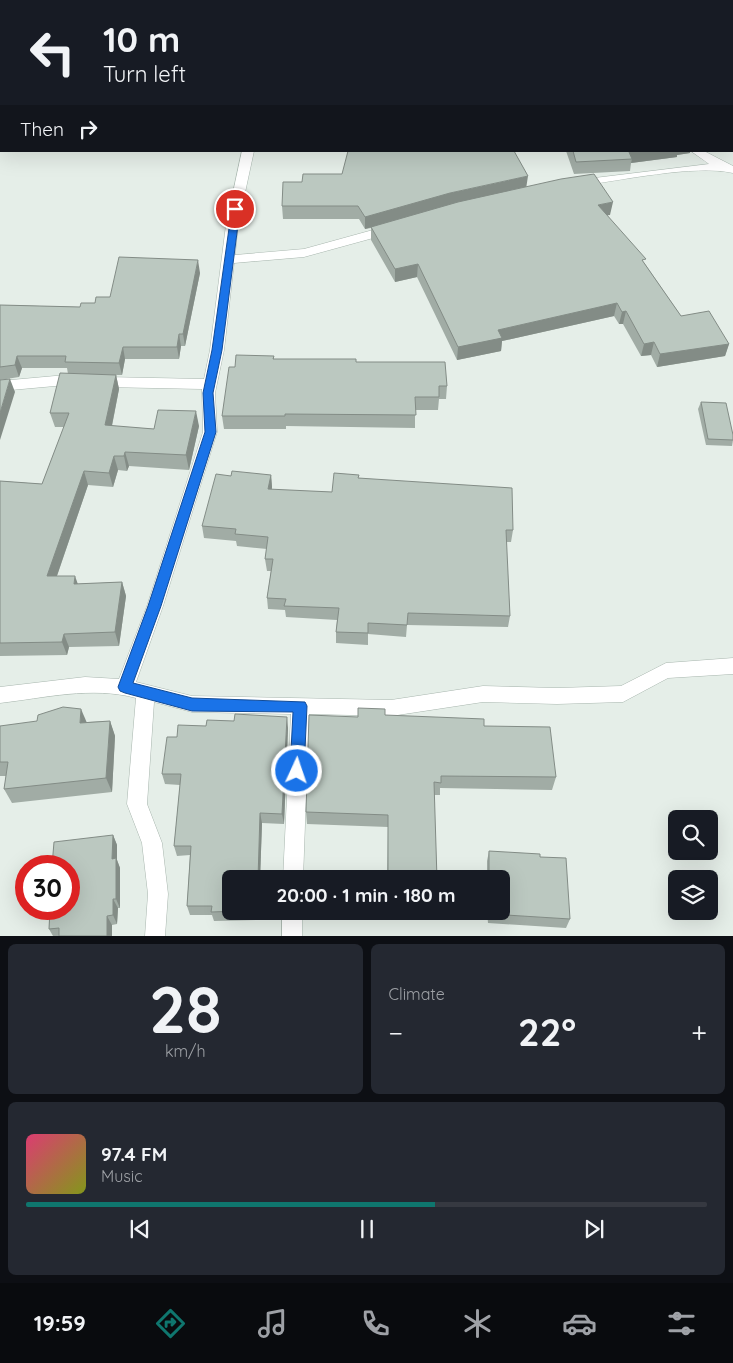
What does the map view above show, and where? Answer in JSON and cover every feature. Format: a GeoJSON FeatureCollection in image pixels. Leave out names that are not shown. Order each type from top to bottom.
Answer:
{"type":"FeatureCollection","features":[{"type":"Feature","properties":{"kind":"street"},"geometry":{"type":"LineString","coordinates":[[125,687],[154,606],[210,432],[208,393],[217,350],[232,225],[248,152]]}},
{"type":"Feature","properties":{"kind":"street"},"geometry":{"type":"LineString","coordinates":[[698,152],[729,169]]}},
{"type":"Feature","properties":{"kind":"street"},"geometry":{"type":"LineString","coordinates":[[566,185],[655,172],[729,169]]}},
{"type":"Feature","properties":{"kind":"street"},"geometry":{"type":"LineString","coordinates":[[228,260],[304,253],[399,226]]}},
{"type":"Feature","properties":{"kind":"street"},"geometry":{"type":"LineString","coordinates":[[0,386],[55,381],[130,380],[210,384]]}},
{"type":"Feature","properties":{"kind":"street"},"geometry":{"type":"LineString","coordinates":[[0,696],[86,685],[125,687],[192,704],[391,708],[483,694],[557,696],[623,694],[666,671],[733,666]]}},
{"type":"Feature","properties":{"kind":"street"},"geometry":{"type":"LineString","coordinates":[[146,692],[140,744],[138,804],[152,844],[158,894],[155,936]]}},
{"type":"Feature","properties":{"kind":"street"},"geometry":{"type":"LineString","coordinates":[[293,870],[300,706]]}},
{"type":"Feature","properties":{"kind":"street"},"geometry":{"type":"LineString","coordinates":[[292,920],[292,936]]}},
{"type":"Feature","properties":{"kind":"building"},"geometry":{"type":"Polygon","coordinates":[[[348,152],[515,152],[528,176],[450,193],[365,217],[358,206],[282,206],[283,182],[302,182],[303,174],[342,174],[348,152]]]}},
{"type":"Feature","properties":{"kind":"building"},"geometry":{"type":"Polygon","coordinates":[[[573,152],[629,152],[632,159],[576,162],[573,152]]]}},
{"type":"Feature","properties":{"kind":"building"},"geometry":{"type":"Polygon","coordinates":[[[594,174],[613,202],[598,205],[646,259],[642,260],[681,316],[709,311],[729,344],[660,354],[654,342],[644,344],[626,311],[622,312],[617,303],[498,330],[502,338],[458,347],[418,264],[395,269],[371,227],[458,202],[561,179],[594,174]]]}},
{"type":"Feature","properties":{"kind":"building"},"geometry":{"type":"Polygon","coordinates":[[[119,257],[198,260],[183,334],[179,334],[177,347],[123,347],[119,363],[65,362],[66,356],[17,356],[15,365],[0,367],[0,305],[80,307],[81,303],[95,303],[96,297],[110,297],[119,257]]]}},
{"type":"Feature","properties":{"kind":"building"},"geometry":{"type":"Polygon","coordinates":[[[236,355],[274,356],[273,359],[356,359],[356,362],[445,362],[447,386],[439,386],[439,397],[415,397],[416,415],[285,414],[285,416],[222,416],[229,367],[235,367],[236,355]]]}},
{"type":"Feature","properties":{"kind":"building"},"geometry":{"type":"Polygon","coordinates":[[[60,373],[116,375],[105,425],[154,429],[158,410],[196,411],[186,455],[125,452],[124,456],[114,456],[109,473],[84,471],[47,576],[75,576],[74,584],[122,582],[115,632],[64,634],[62,642],[0,643],[0,481],[42,484],[69,413],[50,413],[60,373]]]}},
{"type":"Feature","properties":{"kind":"building"},"geometry":{"type":"Polygon","coordinates":[[[10,379],[0,413],[0,380],[10,379]]]}},
{"type":"Feature","properties":{"kind":"building"},"geometry":{"type":"Polygon","coordinates":[[[701,402],[726,403],[733,440],[708,439],[701,402]]]}},
{"type":"Feature","properties":{"kind":"building"},"geometry":{"type":"Polygon","coordinates":[[[232,471],[271,475],[268,489],[332,492],[334,473],[359,475],[358,478],[512,488],[513,530],[506,530],[510,616],[408,613],[407,625],[368,623],[368,633],[336,632],[339,608],[284,606],[286,599],[267,598],[273,559],[265,559],[268,537],[235,534],[236,529],[202,526],[216,474],[231,476],[232,471]]]}},
{"type":"Feature","properties":{"kind":"building"},"geometry":{"type":"Polygon","coordinates":[[[63,707],[81,709],[80,723],[110,721],[106,778],[4,789],[8,762],[0,762],[0,726],[37,721],[38,715],[63,707]]]}},
{"type":"Feature","properties":{"kind":"building"},"geometry":{"type":"Polygon","coordinates":[[[358,708],[385,709],[385,715],[484,719],[484,726],[550,727],[556,777],[441,776],[441,783],[434,782],[437,870],[388,870],[388,815],[306,812],[309,715],[358,717],[358,708]]]}},
{"type":"Feature","properties":{"kind":"building"},"geometry":{"type":"Polygon","coordinates":[[[235,714],[287,717],[282,814],[260,813],[258,870],[222,870],[222,912],[211,912],[212,906],[187,906],[191,846],[174,846],[181,774],[162,774],[167,737],[177,737],[178,725],[206,726],[207,720],[234,721],[235,714]]]}},
{"type":"Feature","properties":{"kind":"building"},"geometry":{"type":"Polygon","coordinates":[[[113,835],[112,859],[116,858],[116,899],[113,899],[113,915],[107,916],[107,936],[59,936],[59,928],[49,929],[49,920],[80,920],[80,855],[53,855],[54,842],[113,835]]]}},
{"type":"Feature","properties":{"kind":"building"},"geometry":{"type":"Polygon","coordinates":[[[489,851],[540,854],[540,857],[566,858],[570,919],[510,915],[510,870],[489,870],[489,851]]]}},
{"type":"Feature","properties":{"kind":"route"},"geometry":{"type":"LineString","coordinates":[[235,209],[217,350],[208,393],[210,432],[154,606],[125,687],[192,704],[300,706],[297,771]]}}]}
